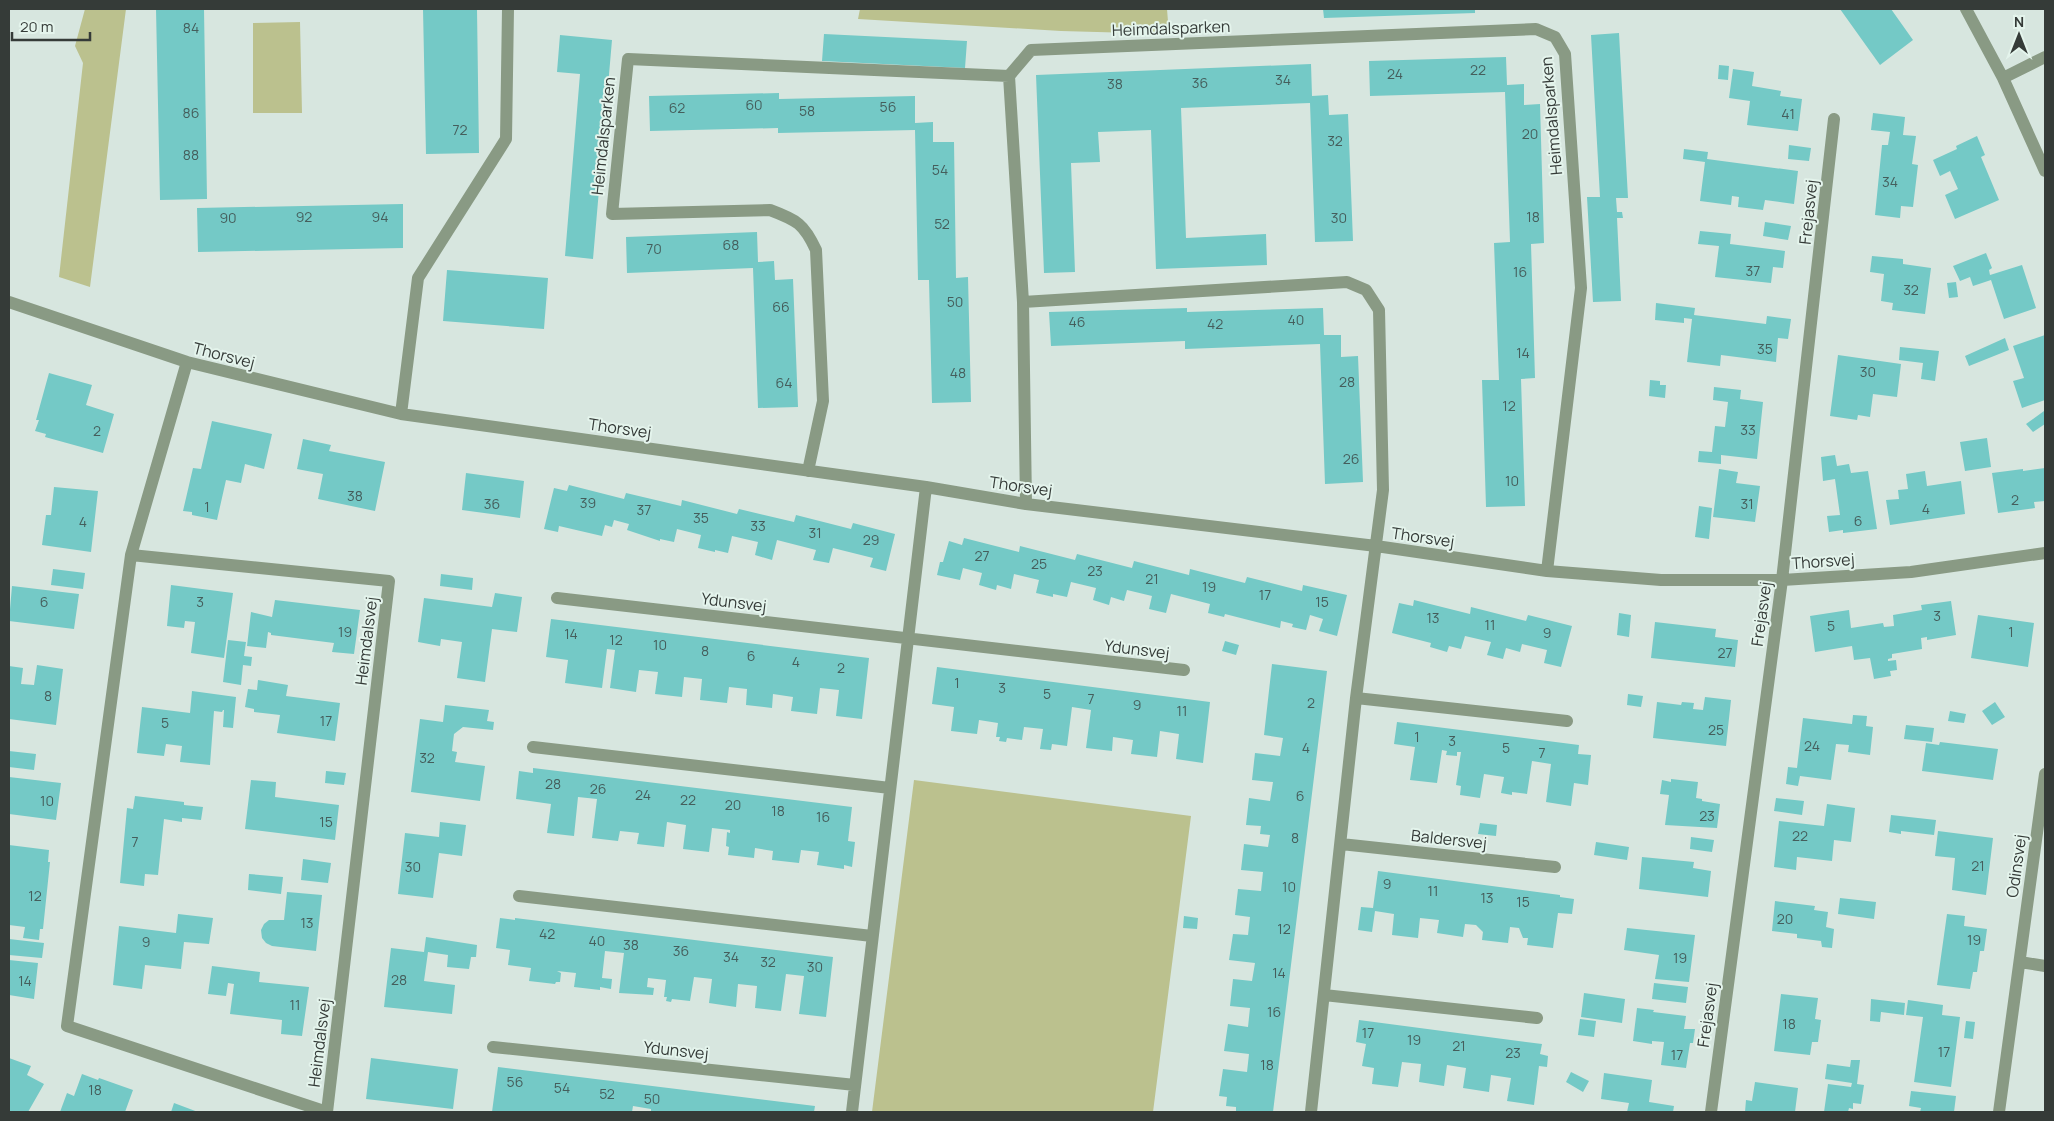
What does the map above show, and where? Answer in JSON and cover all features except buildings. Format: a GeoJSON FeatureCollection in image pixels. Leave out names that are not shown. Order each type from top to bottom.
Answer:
{"type":"FeatureCollection","features":[{"type":"Feature","properties":{"kind":"street"},"geometry":{"type":"LineString","coordinates":[[401,414],[418,278],[506,139],[508,9]]}},
{"type":"Feature","properties":{"kind":"street"},"geometry":{"type":"LineString","coordinates":[[1966,9],[2003,78],[2045,172]]}},
{"type":"Feature","properties":{"kind":"street","name":"Heimdalsparken"},"geometry":{"type":"LineString","coordinates":[[808,471],[822,401],[816,250],[808,233],[794,219],[770,210],[612,214],[628,59],[1010,76],[1031,50],[1536,29],[1555,37],[1565,54],[1581,288],[1547,571]]}},
{"type":"Feature","properties":{"kind":"street"},"geometry":{"type":"LineString","coordinates":[[2003,78],[2045,58]]}},
{"type":"Feature","properties":{"kind":"street"},"geometry":{"type":"LineString","coordinates":[[1010,76],[1022,302],[1026,504]]}},
{"type":"Feature","properties":{"kind":"street","name":"Frejasvej"},"geometry":{"type":"LineString","coordinates":[[1711,1112],[1782,580],[1834,119]]}},
{"type":"Feature","properties":{"kind":"street"},"geometry":{"type":"LineString","coordinates":[[1022,302],[1347,282],[1366,290],[1379,310],[1383,490],[1356,698],[1311,1112]]}},
{"type":"Feature","properties":{"kind":"street","name":"Thorsvej"},"geometry":{"type":"LineString","coordinates":[[9,302],[187,362],[401,414],[808,471],[1026,504],[1376,546],[1547,571],[1661,580],[1782,580],[1912,572],[2045,553]]}},
{"type":"Feature","properties":{"kind":"street","name":"Heimdalsvej"},"geometry":{"type":"LineString","coordinates":[[132,555],[389,581],[327,1112],[67,1026],[132,555],[187,362]]}},
{"type":"Feature","properties":{"kind":"street"},"geometry":{"type":"LineString","coordinates":[[852,1112],[926,488]]}},
{"type":"Feature","properties":{"kind":"street","name":"Ydunsvej"},"geometry":{"type":"LineString","coordinates":[[557,598],[1184,670]]}},
{"type":"Feature","properties":{"kind":"street"},"geometry":{"type":"LineString","coordinates":[[1356,698],[1567,721]]}},
{"type":"Feature","properties":{"kind":"street"},"geometry":{"type":"LineString","coordinates":[[533,747],[890,788]]}},
{"type":"Feature","properties":{"kind":"street","name":"Odinsvej"},"geometry":{"type":"LineString","coordinates":[[1999,1112],[2045,774]]}},
{"type":"Feature","properties":{"kind":"street","name":"Baldersvej"},"geometry":{"type":"LineString","coordinates":[[1340,844],[1555,867]]}},
{"type":"Feature","properties":{"kind":"street"},"geometry":{"type":"LineString","coordinates":[[519,896],[872,936]]}},
{"type":"Feature","properties":{"kind":"street"},"geometry":{"type":"LineString","coordinates":[[2020,962],[2045,966]]}},
{"type":"Feature","properties":{"kind":"street"},"geometry":{"type":"LineString","coordinates":[[1324,995],[1536,1018]]}},
{"type":"Feature","properties":{"kind":"street","name":"Ydunsvej"},"geometry":{"type":"LineString","coordinates":[[493,1047],[855,1085]]}},
{"type":"Feature","properties":{"kind":"green space"},"geometry":{"type":"Polygon","coordinates":[[[85,9],[126,9],[90,287],[59,277],[83,63],[75,46],[85,9]]]}},
{"type":"Feature","properties":{"kind":"green space"},"geometry":{"type":"Polygon","coordinates":[[[860,9],[1167,9],[1169,34],[1061,31],[858,19],[860,9]]]}},
{"type":"Feature","properties":{"kind":"green space"},"geometry":{"type":"Polygon","coordinates":[[[300,22],[302,113],[253,113],[253,23],[300,22]]]}},
{"type":"Feature","properties":{"kind":"green space"},"geometry":{"type":"Polygon","coordinates":[[[914,780],[1191,816],[1153,1112],[872,1112],[914,780]]]}}]}
